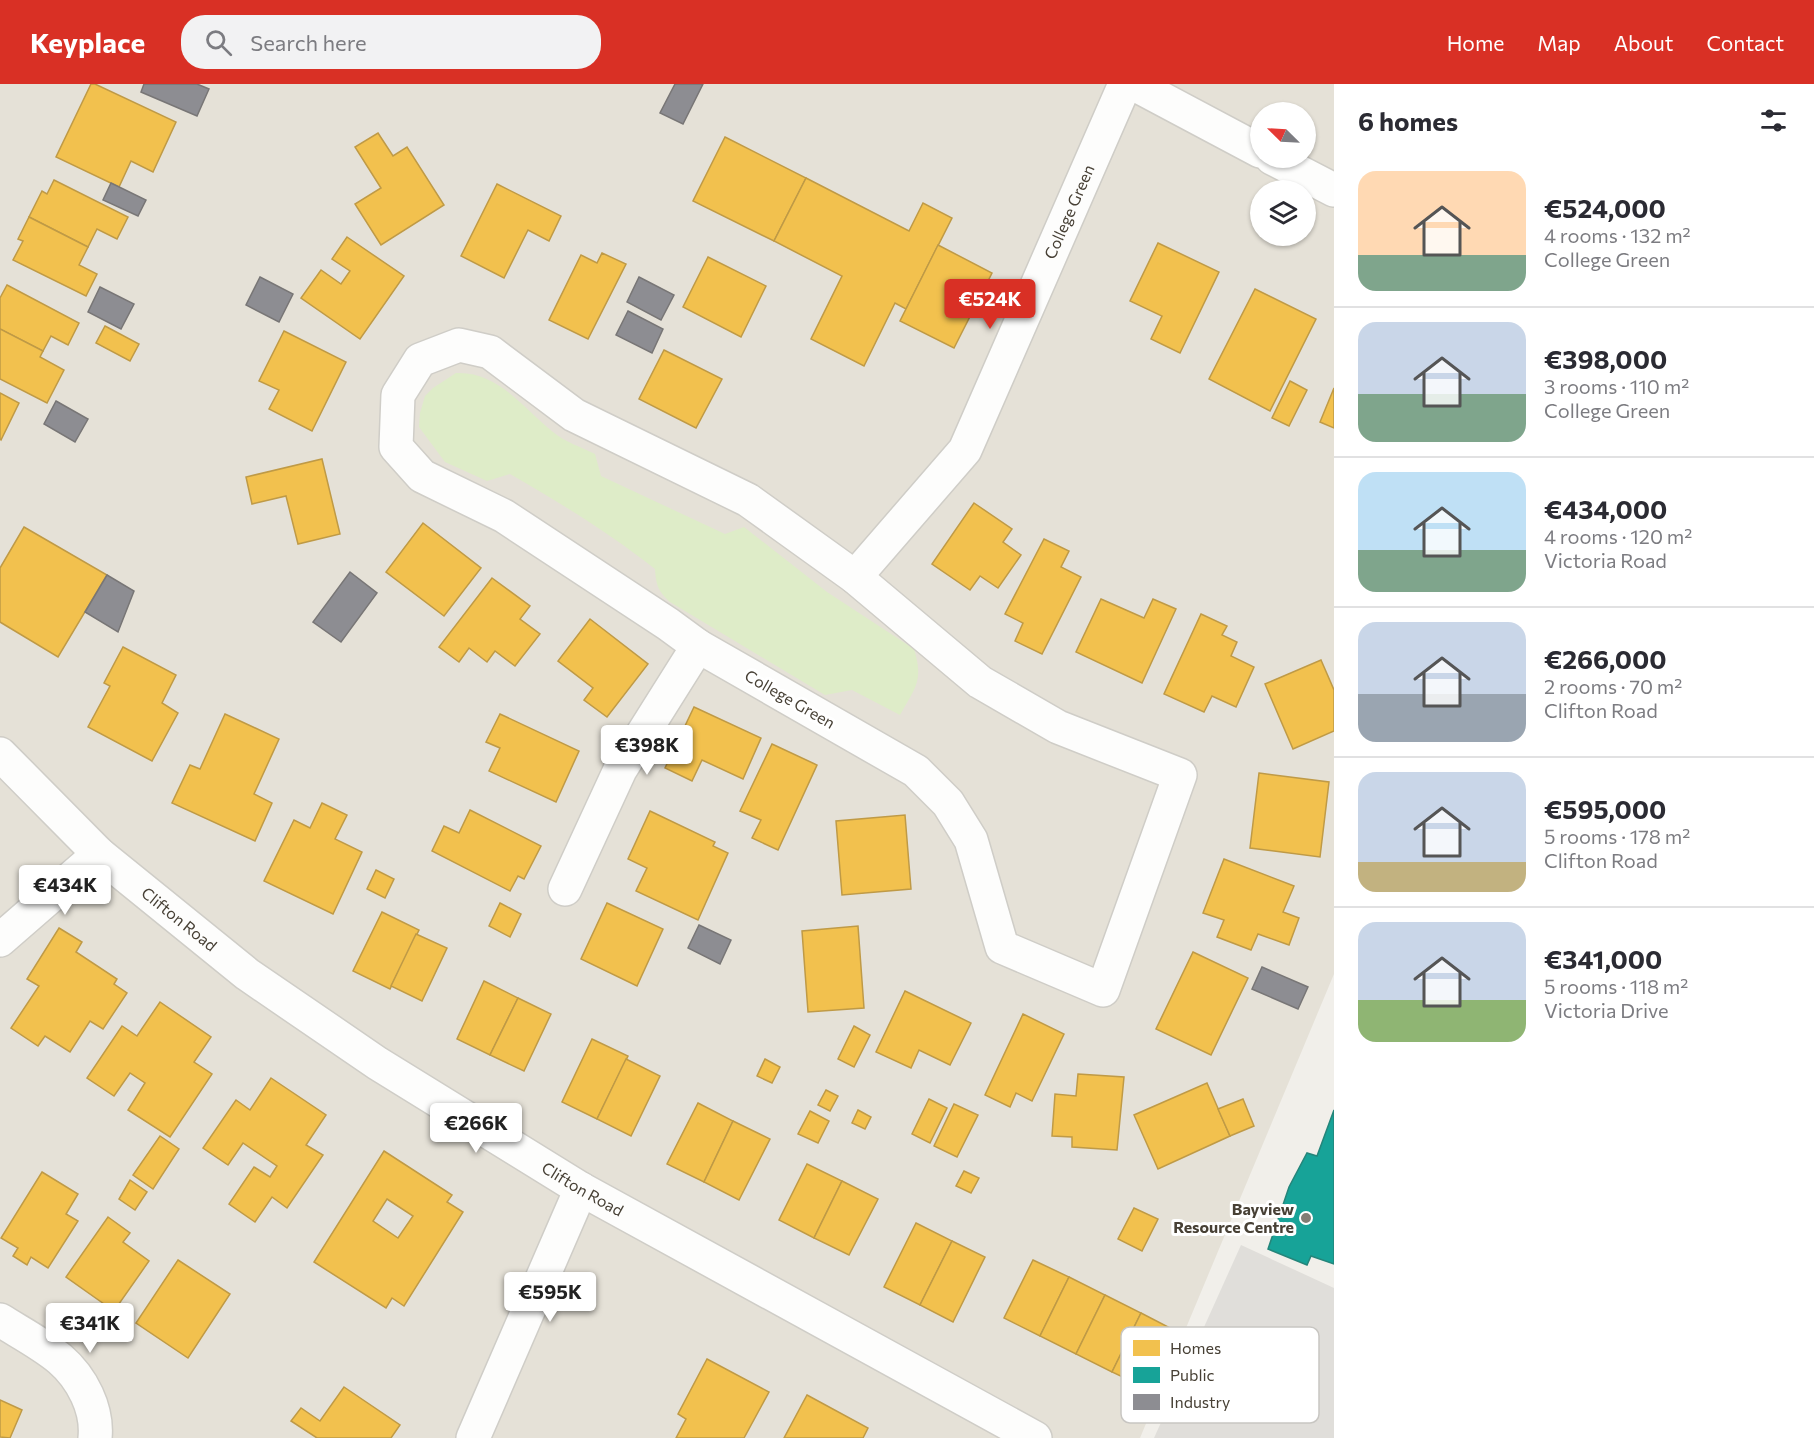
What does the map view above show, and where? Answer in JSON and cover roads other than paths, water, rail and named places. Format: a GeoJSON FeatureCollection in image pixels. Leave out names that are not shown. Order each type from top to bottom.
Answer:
{"type":"FeatureCollection","features":[{"type":"Feature","properties":{"kind":"street","name":"College Green"},"geometry":{"type":"LineString","coordinates":[[855,577],[965,450],[1125,84]]}},
{"type":"Feature","properties":{"kind":"street"},"geometry":{"type":"LineString","coordinates":[[1134,84],[1250,146]]}},
{"type":"Feature","properties":{"kind":"street"},"geometry":{"type":"LineString","coordinates":[[1291,168],[1334,190]]}},
{"type":"Feature","properties":{"kind":"street","name":"College Green"},"geometry":{"type":"LineString","coordinates":[[459,345],[490,352],[574,415],[748,500],[855,577],[980,682],[1059,728],[1180,775],[1103,990],[1002,947],[970,840],[948,803],[916,771],[698,646],[504,516],[422,476],[396,447],[398,394],[420,360],[459,345]]}},
{"type":"Feature","properties":{"kind":"street"},"geometry":{"type":"LineString","coordinates":[[565,889],[620,770],[698,646]]}},
{"type":"Feature","properties":{"kind":"street","name":"Clifton Road"},"geometry":{"type":"LineString","coordinates":[[0,754],[99,855],[247,974],[377,1063],[581,1189],[1035,1438]]}},
{"type":"Feature","properties":{"kind":"street"},"geometry":{"type":"LineString","coordinates":[[0,940],[99,855]]}},
{"type":"Feature","properties":{"kind":"street"},"geometry":{"type":"LineString","coordinates":[[473,1438],[581,1189]]}},
{"type":"Feature","properties":{"kind":"street"},"geometry":{"type":"LineString","coordinates":[[0,1320],[60,1359],[85,1388],[96,1424],[95,1438]]}},
{"type":"Feature","properties":{"kind":"place","name":"Bayview Resource Centre"},"geometry":{"type":"Point","coordinates":[1306,1218]}}]}
